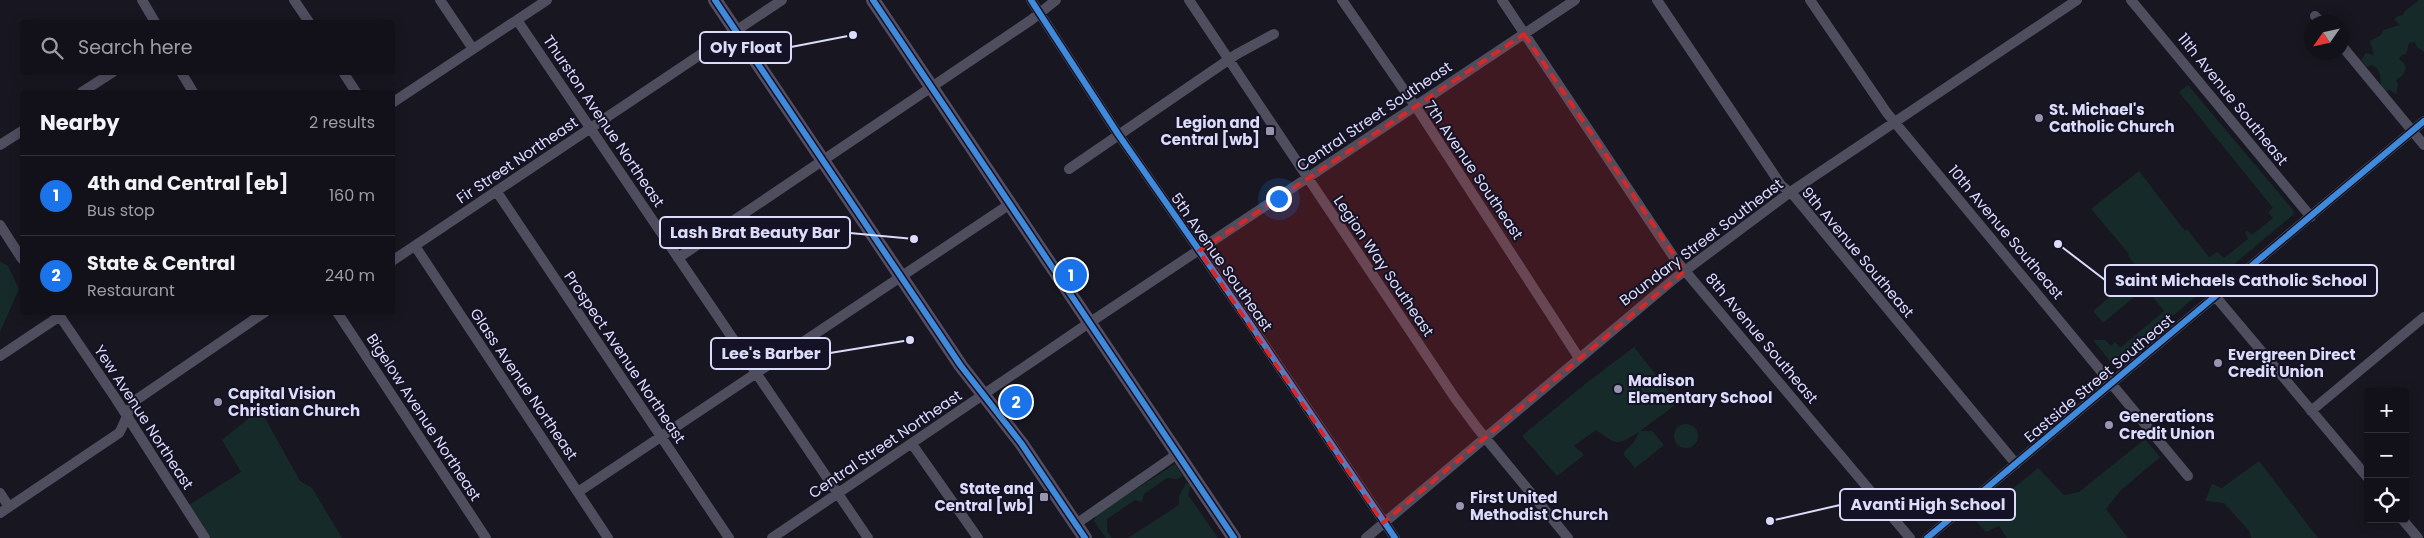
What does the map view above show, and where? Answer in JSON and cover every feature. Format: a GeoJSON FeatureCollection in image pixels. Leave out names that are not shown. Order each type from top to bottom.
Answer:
{"type":"FeatureCollection","features":[{"type":"Feature","properties":{"kind":"main road"},"geometry":{"type":"LineString","coordinates":[[715,0],[901,277],[984,396],[1021,443],[1085,538]]}},
{"type":"Feature","properties":{"kind":"main road"},"geometry":{"type":"LineString","coordinates":[[873,0],[1234,538]]}},
{"type":"Feature","properties":{"kind":"street"},"geometry":{"type":"LineString","coordinates":[[142,0],[153,20]]}},
{"type":"Feature","properties":{"kind":"street"},"geometry":{"type":"LineString","coordinates":[[294,0],[308,20]]}},
{"type":"Feature","properties":{"kind":"street"},"geometry":{"type":"LineString","coordinates":[[440,0],[473,49]]}},
{"type":"Feature","properties":{"kind":"street"},"geometry":{"type":"LineString","coordinates":[[395,101],[547,0]]}},
{"type":"Feature","properties":{"kind":"street","name":"Fir Street Northeast"},"geometry":{"type":"LineString","coordinates":[[395,259],[782,0]]}},
{"type":"Feature","properties":{"kind":"street","name":"5th Avenue Southeast"},"geometry":{"type":"LineString","coordinates":[[1031,0],[1118,134],[1394,538]]}},
{"type":"Feature","properties":{"kind":"street"},"geometry":{"type":"LineString","coordinates":[[678,258],[1040,13],[1056,0]]}},
{"type":"Feature","properties":{"kind":"street","name":"Legion Way Southeast"},"geometry":{"type":"LineString","coordinates":[[1189,0],[1431,363],[1484,437],[1568,538]]}},
{"type":"Feature","properties":{"kind":"street","name":"7th Avenue Southeast"},"geometry":{"type":"LineString","coordinates":[[1342,0],[1414,108],[1422,116],[1579,358]]}},
{"type":"Feature","properties":{"kind":"street","name":"8th Avenue Southeast"},"geometry":{"type":"LineString","coordinates":[[1502,0],[1685,271],[1910,538]]}},
{"type":"Feature","properties":{"kind":"street","name":"Central Street Southeast"},"geometry":{"type":"LineString","coordinates":[[1090,323],[1575,0]]}},
{"type":"Feature","properties":{"kind":"street","name":"9th Avenue Southeast"},"geometry":{"type":"LineString","coordinates":[[1657,0],[1781,185],[1790,193],[2016,464]]}},
{"type":"Feature","properties":{"kind":"street","name":"10th Avenue Southeast"},"geometry":{"type":"LineString","coordinates":[[1810,0],[1895,122],[2188,476]]}},
{"type":"Feature","properties":{"kind":"street","name":"Boundary Street Southeast"},"geometry":{"type":"LineString","coordinates":[[1366,538],[1484,437],[1685,271],[1790,193],[2077,0]]}},
{"type":"Feature","properties":{"kind":"street","name":"11th Avenue Southeast"},"geometry":{"type":"LineString","coordinates":[[2131,0],[2311,217]]}},
{"type":"Feature","properties":{"kind":"street","name":"Thurston Avenue Northeast"},"geometry":{"type":"LineString","coordinates":[[517,20],[868,538]]}},
{"type":"Feature","properties":{"kind":"street"},"geometry":{"type":"LineString","coordinates":[[1069,169],[1228,60],[1274,34]]}},
{"type":"Feature","properties":{"kind":"street"},"geometry":{"type":"LineString","coordinates":[[2349,54],[2424,145]]}},
{"type":"Feature","properties":{"kind":"street"},"geometry":{"type":"LineString","coordinates":[[85,90],[108,75]]}},
{"type":"Feature","properties":{"kind":"street"},"geometry":{"type":"LineString","coordinates":[[183,75],[192,90]]}},
{"type":"Feature","properties":{"kind":"street"},"geometry":{"type":"LineString","coordinates":[[344,75],[355,90]]}},
{"type":"Feature","properties":{"kind":"street","name":"Eastside Street Southeast"},"geometry":{"type":"LineString","coordinates":[[1927,538],[2424,121]]}},
{"type":"Feature","properties":{"kind":"street"},"geometry":{"type":"LineString","coordinates":[[0,145],[20,132]]}},
{"type":"Feature","properties":{"kind":"street","name":"Prospect Avenue Northeast"},"geometry":{"type":"LineString","coordinates":[[496,192],[729,538]]}},
{"type":"Feature","properties":{"kind":"street"},"geometry":{"type":"LineString","coordinates":[[578,492],[1010,204]]}},
{"type":"Feature","properties":{"kind":"street"},"geometry":{"type":"LineString","coordinates":[[0,225],[20,257]]}},
{"type":"Feature","properties":{"kind":"street","name":"Glass Avenue Northeast"},"geometry":{"type":"LineString","coordinates":[[415,246],[608,538]]}},
{"type":"Feature","properties":{"kind":"street"},"geometry":{"type":"LineString","coordinates":[[2215,296],[2364,473]]}},
{"type":"Feature","properties":{"kind":"street"},"geometry":{"type":"LineString","coordinates":[[0,356],[57,315]]}},
{"type":"Feature","properties":{"kind":"street","name":"Yew Avenue Northeast"},"geometry":{"type":"LineString","coordinates":[[59,315],[126,416],[201,537]]}},
{"type":"Feature","properties":{"kind":"street"},"geometry":{"type":"LineString","coordinates":[[0,513],[119,433],[129,408],[136,400],[261,315]]}},
{"type":"Feature","properties":{"kind":"street","name":"Bigelow Avenue Northeast"},"geometry":{"type":"LineString","coordinates":[[340,315],[486,538]]}},
{"type":"Feature","properties":{"kind":"street"},"geometry":{"type":"LineString","coordinates":[[2311,410],[2424,317]]}},
{"type":"Feature","properties":{"kind":"street","name":"Central Street Northeast"},"geometry":{"type":"LineString","coordinates":[[772,538],[1090,323]]}},
{"type":"Feature","properties":{"kind":"street"},"geometry":{"type":"LineString","coordinates":[[912,444],[978,538]]}},
{"type":"Feature","properties":{"kind":"street"},"geometry":{"type":"LineString","coordinates":[[1076,524],[1177,454]]}},
{"type":"Feature","properties":{"kind":"street"},"geometry":{"type":"LineString","coordinates":[[0,493],[9,507]]}},
{"type":"Feature","properties":{"kind":"street"},"geometry":{"type":"LineString","coordinates":[[2405,523],[2418,538]]}},
{"type":"Feature","properties":{"kind":"highlighted area"},"geometry":{"type":"Polygon","coordinates":[[[1524,34],[1685,271],[1383,523],[1199,251],[1524,34]]]}},
{"type":"Feature","properties":{"kind":"green space"},"geometry":{"type":"Polygon","coordinates":[[[2419,0],[2424,0],[2424,52],[2417,47],[2415,42],[2409,43],[2406,54],[2402,55],[2399,59],[2406,68],[2403,75],[2396,80],[2398,85],[2396,94],[2390,90],[2384,92],[2381,88],[2380,75],[2377,69],[2372,65],[2367,67],[2361,60],[2366,53],[2374,55],[2370,41],[2381,35],[2383,30],[2400,25],[2395,20],[2396,17],[2403,15],[2405,11],[2419,0]]]}},
{"type":"Feature","properties":{"kind":"green space"},"geometry":{"type":"Polygon","coordinates":[[[2188,85],[2293,210],[2294,214],[2214,281],[2209,279],[2211,274],[2210,267],[2204,266],[2189,280],[2186,291],[2199,290],[2195,297],[2114,366],[2093,340],[2105,340],[2111,346],[2115,342],[2120,348],[2164,311],[2144,286],[2148,281],[2128,256],[2129,254],[2091,209],[2139,171],[2185,231],[2187,229],[2209,257],[2217,252],[2224,258],[2248,239],[2245,232],[2247,231],[2252,235],[2273,218],[2268,212],[2273,208],[2179,92],[2188,85]]]}},
{"type":"Feature","properties":{"kind":"green space"},"geometry":{"type":"Polygon","coordinates":[[[0,261],[8,266],[19,289],[0,332],[0,261]]]}},
{"type":"Feature","properties":{"kind":"green space"},"geometry":{"type":"Polygon","coordinates":[[[2124,285],[2134,297],[2103,323],[2093,311],[2124,285]]]}},
{"type":"Feature","properties":{"kind":"green space"},"geometry":{"type":"Polygon","coordinates":[[[1634,347],[1675,399],[1674,406],[1640,431],[1652,431],[1664,445],[1635,468],[1624,455],[1624,452],[1634,442],[1639,432],[1626,440],[1617,442],[1596,430],[1574,446],[1584,455],[1557,476],[1522,436],[1585,384],[1634,347]]]}},
{"type":"Feature","properties":{"kind":"green space"},"geometry":{"type":"Polygon","coordinates":[[[260,409],[300,481],[312,488],[342,538],[211,538],[189,505],[241,472],[222,440],[260,409]]]}},
{"type":"Feature","properties":{"kind":"green space"},"geometry":{"type":"Polygon","coordinates":[[[1686,424],[1695,427],[1698,436],[1695,445],[1686,448],[1677,445],[1674,436],[1677,427],[1686,424]]]}},
{"type":"Feature","properties":{"kind":"green space"},"geometry":{"type":"Polygon","coordinates":[[[2145,439],[2160,457],[2120,491],[2106,509],[2128,538],[2007,538],[1999,526],[1986,532],[1975,520],[2038,468],[2064,495],[2079,492],[2145,439]]]}},
{"type":"Feature","properties":{"kind":"green space"},"geometry":{"type":"Polygon","coordinates":[[[2259,461],[2318,538],[2251,538],[2250,532],[2224,503],[2205,501],[2212,484],[2222,488],[2259,461]]]}},
{"type":"Feature","properties":{"kind":"green space"},"geometry":{"type":"Polygon","coordinates":[[[1175,464],[1183,476],[1177,479],[1167,478],[1144,494],[1142,502],[1135,500],[1107,519],[1107,531],[1112,538],[1106,538],[1094,521],[1097,514],[1175,464]]]}},
{"type":"Feature","properties":{"kind":"green space"},"geometry":{"type":"Polygon","coordinates":[[[1186,483],[1191,485],[1188,495],[1218,538],[1128,538],[1179,505],[1179,496],[1186,483]]]}},
{"type":"Feature","properties":{"kind":"cycle path"},"geometry":{"type":"LineString","coordinates":[[715,0],[961,366],[1021,443],[1085,538]]}},
{"type":"Feature","properties":{"kind":"cycle path"},"geometry":{"type":"LineString","coordinates":[[873,0],[1234,538]]}},
{"type":"Feature","properties":{"kind":"cycle path"},"geometry":{"type":"LineString","coordinates":[[1031,0],[1118,134],[1245,316],[1395,538]]}},
{"type":"Feature","properties":{"kind":"cycle path"},"geometry":{"type":"LineString","coordinates":[[1927,538],[2424,121]]}},
{"type":"Feature","properties":{"kind":"place","name":"Oly Float"},"geometry":{"type":"Point","coordinates":[853,35]}},
{"type":"Feature","properties":{"kind":"place","name":"St. Michael's Catholic Church"},"geometry":{"type":"Point","coordinates":[2039,118]}},
{"type":"Feature","properties":{"kind":"place","name":"Legion and Central [wb]"},"geometry":{"type":"Point","coordinates":[1270,131]}},
{"type":"Feature","properties":{"kind":"place","name":"Lash Brat Beauty Bar"},"geometry":{"type":"Point","coordinates":[914,239]}},
{"type":"Feature","properties":{"kind":"place","name":"Saint Michaels Catholic School"},"geometry":{"type":"Point","coordinates":[2058,244]}},
{"type":"Feature","properties":{"kind":"place","name":"4th and Central [eb]"},"geometry":{"type":"Point","coordinates":[1071,275]}},
{"type":"Feature","properties":{"kind":"place","name":"Lee's Barber"},"geometry":{"type":"Point","coordinates":[910,340]}},
{"type":"Feature","properties":{"kind":"place","name":"Evergreen Direct Credit Union"},"geometry":{"type":"Point","coordinates":[2218,363]}},
{"type":"Feature","properties":{"kind":"place","name":"Madison Elementary School"},"geometry":{"type":"Point","coordinates":[1618,389]}},
{"type":"Feature","properties":{"kind":"place","name":"Capital Vision Christian Church"},"geometry":{"type":"Point","coordinates":[218,402]}},
{"type":"Feature","properties":{"kind":"place","name":"State & Central"},"geometry":{"type":"Point","coordinates":[1016,402]}},
{"type":"Feature","properties":{"kind":"place","name":"Generations Credit Union"},"geometry":{"type":"Point","coordinates":[2109,425]}},
{"type":"Feature","properties":{"kind":"place","name":"State and Central [wb]"},"geometry":{"type":"Point","coordinates":[1044,497]}},
{"type":"Feature","properties":{"kind":"place","name":"First United Methodist Church"},"geometry":{"type":"Point","coordinates":[1460,506]}},
{"type":"Feature","properties":{"kind":"place","name":"Avanti High School"},"geometry":{"type":"Point","coordinates":[1770,521]}}]}
